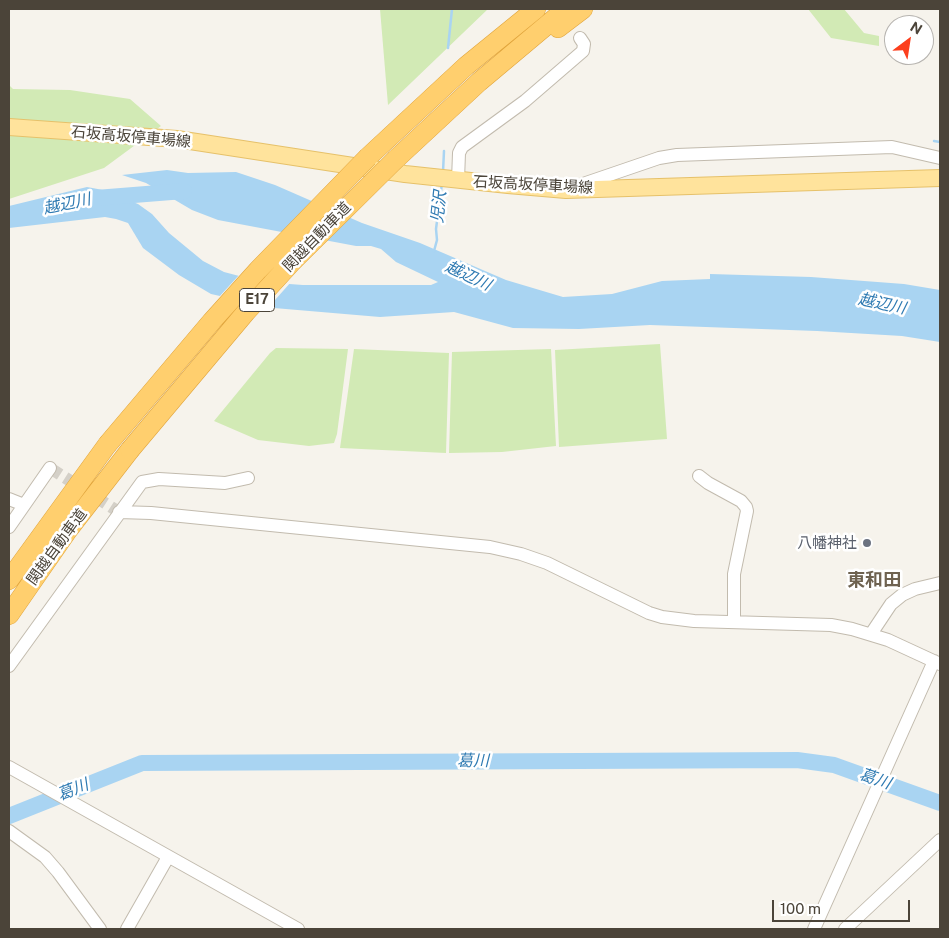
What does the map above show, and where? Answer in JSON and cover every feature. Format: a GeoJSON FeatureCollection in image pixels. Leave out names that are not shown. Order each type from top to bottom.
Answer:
{"type":"FeatureCollection","features":[{"type":"Feature","properties":{"kind":"highway"},"geometry":{"type":"LineString","coordinates":[[466,66],[530,9]]}},
{"type":"Feature","properties":{"kind":"highway","name":"関越自動車道"},"geometry":{"type":"LineString","coordinates":[[9,580],[107,445],[245,285],[335,189],[368,157],[466,66],[536,9]]}},
{"type":"Feature","properties":{"kind":"highway","name":"関越自動車道"},"geometry":{"type":"LineString","coordinates":[[9,615],[68,530],[130,450],[258,298],[338,215],[396,159],[487,75],[566,9]]}},
{"type":"Feature","properties":{"kind":"highway"},"geometry":{"type":"LineString","coordinates":[[412,144],[471,103],[583,9]]}},
{"type":"Feature","properties":{"kind":"main road","name":"石坂高坂停車場線"},"geometry":{"type":"LineString","coordinates":[[9,127],[176,139],[447,179],[566,190],[940,178]]}},
{"type":"Feature","properties":{"kind":"street"},"geometry":{"type":"LineString","coordinates":[[447,179],[462,147],[525,101],[583,51],[584,44],[580,38]]}},
{"type":"Feature","properties":{"kind":"street"},"geometry":{"type":"LineString","coordinates":[[566,190],[659,158],[677,155],[892,147],[940,158]]}},
{"type":"Feature","properties":{"kind":"street"},"geometry":{"type":"LineString","coordinates":[[9,527],[50,468]]}},
{"type":"Feature","properties":{"kind":"street"},"geometry":{"type":"LineString","coordinates":[[698,476],[742,501],[747,510],[734,574],[734,622]]}},
{"type":"Feature","properties":{"kind":"street"},"geometry":{"type":"LineString","coordinates":[[9,666],[142,482],[159,479],[225,483],[248,478]]}},
{"type":"Feature","properties":{"kind":"street"},"geometry":{"type":"LineString","coordinates":[[9,499],[24,505]]}},
{"type":"Feature","properties":{"kind":"street"},"geometry":{"type":"LineString","coordinates":[[119,512],[151,513],[490,547],[521,554],[547,563],[649,613],[676,620],[819,624],[852,629],[903,646],[937,663],[814,929]]}},
{"type":"Feature","properties":{"kind":"street"},"geometry":{"type":"LineString","coordinates":[[871,634],[891,604],[902,595],[916,588],[940,583]]}},
{"type":"Feature","properties":{"kind":"street"},"geometry":{"type":"LineString","coordinates":[[9,767],[298,929]]}},
{"type":"Feature","properties":{"kind":"street"},"geometry":{"type":"LineString","coordinates":[[12,833],[40,853],[58,872],[100,929]]}},
{"type":"Feature","properties":{"kind":"street"},"geometry":{"type":"LineString","coordinates":[[845,929],[940,840]]}},
{"type":"Feature","properties":{"kind":"street"},"geometry":{"type":"LineString","coordinates":[[127,929],[168,856]]}},
{"type":"Feature","properties":{"kind":"green space"},"geometry":{"type":"Polygon","coordinates":[[[380,9],[488,9],[388,105],[380,9]]]}},
{"type":"Feature","properties":{"kind":"green space"},"geometry":{"type":"Polygon","coordinates":[[[808,9],[844,9],[864,33],[879,36],[879,46],[831,38],[808,9]]]}},
{"type":"Feature","properties":{"kind":"green space"},"geometry":{"type":"Polygon","coordinates":[[[9,85],[13,89],[70,90],[130,99],[161,126],[104,168],[9,199],[9,85]]]}},
{"type":"Feature","properties":{"kind":"green space"},"geometry":{"type":"Polygon","coordinates":[[[660,344],[667,439],[559,447],[555,350],[660,344]]]}},
{"type":"Feature","properties":{"kind":"green space"},"geometry":{"type":"Polygon","coordinates":[[[276,348],[348,349],[337,434],[334,443],[309,446],[258,440],[214,421],[276,348]]]}},
{"type":"Feature","properties":{"kind":"green space"},"geometry":{"type":"Polygon","coordinates":[[[354,349],[449,353],[446,453],[340,448],[354,349]]]}},
{"type":"Feature","properties":{"kind":"green space"},"geometry":{"type":"Polygon","coordinates":[[[551,349],[556,446],[502,452],[449,453],[452,352],[551,349]]]}},
{"type":"Feature","properties":{"kind":"water"},"geometry":{"type":"Polygon","coordinates":[[[167,170],[188,173],[236,172],[275,185],[362,223],[420,243],[506,280],[563,297],[612,294],[662,281],[710,279],[710,274],[811,277],[904,284],[940,290],[940,342],[902,336],[817,331],[650,325],[579,329],[513,328],[454,312],[380,317],[274,308],[211,294],[179,275],[143,248],[128,223],[116,219],[105,217],[9,228],[9,206],[87,187],[103,190],[138,204],[152,214],[169,233],[203,261],[224,272],[262,282],[303,285],[431,285],[438,282],[396,262],[381,249],[218,220],[192,210],[146,183],[122,175],[167,170]]]}},
{"type":"Feature","properties":{"kind":"pier"},"geometry":{"type":"Polygon","coordinates":[[[240,274],[263,280],[291,282],[267,309],[218,298],[240,274]]]}},
{"type":"Feature","properties":{"kind":"waterway","name":"児沢"},"geometry":{"type":"LineString","coordinates":[[448,48],[452,9]]}},
{"type":"Feature","properties":{"kind":"waterway"},"geometry":{"type":"LineString","coordinates":[[934,141],[940,142]]}},
{"type":"Feature","properties":{"kind":"waterway","name":"児沢"},"geometry":{"type":"LineString","coordinates":[[443,172],[444,151]]}},
{"type":"Feature","properties":{"kind":"waterway","name":"児沢"},"geometry":{"type":"LineString","coordinates":[[434,251],[437,240],[436,229],[442,183]]}},
{"type":"Feature","properties":{"kind":"waterway","name":"越辺川"},"geometry":{"type":"LineString","coordinates":[[96,198],[184,191]]}},
{"type":"Feature","properties":{"kind":"waterway","name":"葛川"},"geometry":{"type":"LineString","coordinates":[[9,816],[142,763],[797,760],[834,765],[940,803]]}},
{"type":"Feature","properties":{"kind":"tunnel"},"geometry":{"type":"LineString","coordinates":[[50,468],[119,512]]}},
{"type":"Feature","properties":{"kind":"place","name":"八幡神社"},"geometry":{"type":"Point","coordinates":[867,543]}},
{"type":"Feature","properties":{"kind":"district","name":"東和田"},"geometry":{"type":"Point","coordinates":[874,580]}}]}
